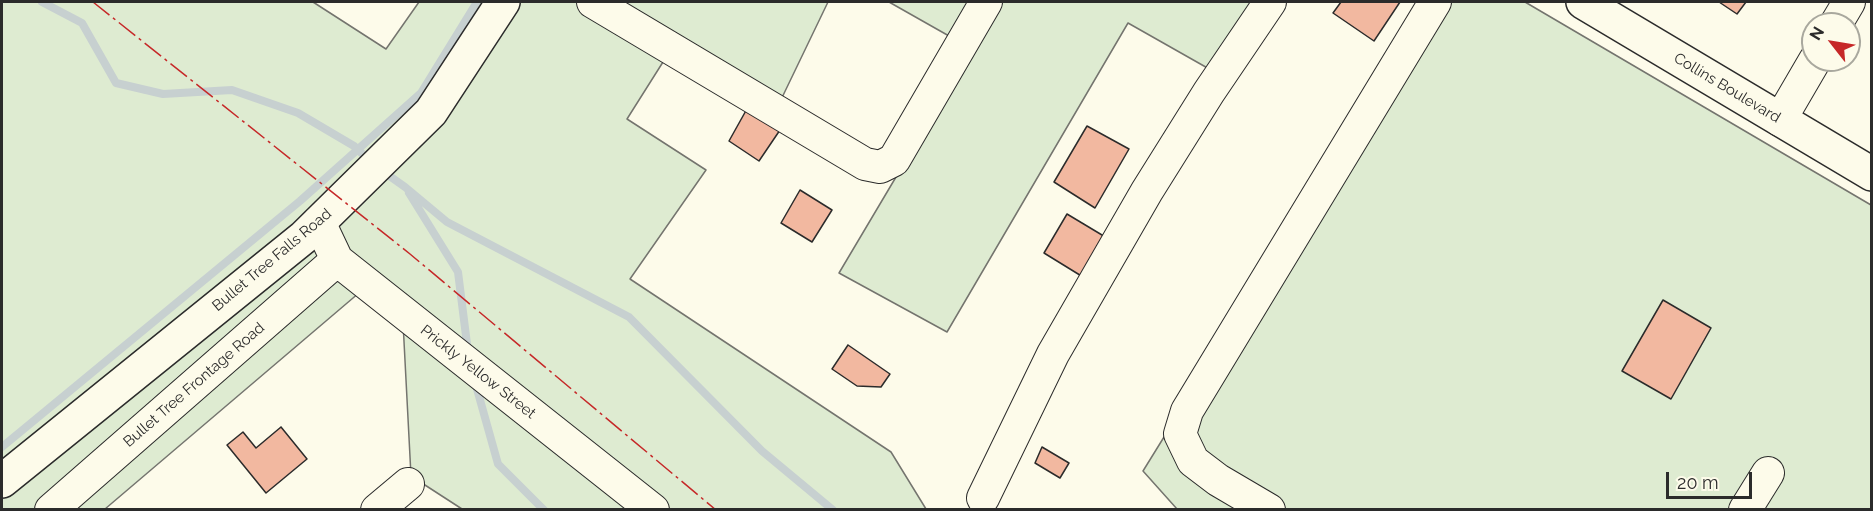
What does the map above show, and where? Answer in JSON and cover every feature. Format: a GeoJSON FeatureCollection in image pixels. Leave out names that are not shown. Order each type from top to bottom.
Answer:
{"type":"FeatureCollection","features":[{"type":"Feature","properties":{"kind":"main road","name":"Bullet Tree Falls Road"},"geometry":{"type":"LineString","coordinates":[[2,482],[294,245],[319,222],[432,112],[503,2]]}},
{"type":"Feature","properties":{"kind":"main road","name":"Collins Boulevard"},"geometry":{"type":"LineString","coordinates":[[1584,2],[1872,174]]}},
{"type":"Feature","properties":{"kind":"street"},"geometry":{"type":"LineString","coordinates":[[593,2],[865,164],[880,167],[894,160],[986,2]]}},
{"type":"Feature","properties":{"kind":"street"},"geometry":{"type":"LineString","coordinates":[[983,498],[1053,354],[1129,221],[1209,92],[1270,2]]}},
{"type":"Feature","properties":{"kind":"street"},"geometry":{"type":"LineString","coordinates":[[1269,510],[1218,480],[1192,461],[1180,434],[1187,411],[1435,2]]}},
{"type":"Feature","properties":{"kind":"street"},"geometry":{"type":"LineString","coordinates":[[1780,120],[1808,72]]}},
{"type":"Feature","properties":{"kind":"street","name":"Prickly Yellow Street"},"geometry":{"type":"LineString","coordinates":[[319,222],[337,260],[653,510]]}},
{"type":"Feature","properties":{"kind":"street","name":"Bullet Tree Frontage Road"},"geometry":{"type":"LineString","coordinates":[[51,510],[337,260]]}},
{"type":"Feature","properties":{"kind":"street"},"geometry":{"type":"LineString","coordinates":[[1745,510],[1767,473]]}},
{"type":"Feature","properties":{"kind":"street"},"geometry":{"type":"LineString","coordinates":[[377,510],[408,484]]}},
{"type":"Feature","properties":{"kind":"green space"},"geometry":{"type":"Polygon","coordinates":[[[2,2],[313,2],[386,49],[419,2],[828,2],[777,108],[675,43],[627,119],[706,170],[630,279],[891,452],[926,509],[462,509],[411,476],[402,303],[373,281],[105,509],[2,509],[2,2]]]}},
{"type":"Feature","properties":{"kind":"green space"},"geometry":{"type":"Polygon","coordinates":[[[889,2],[1253,2],[1211,70],[1128,23],[947,332],[839,273],[972,49],[889,2]]]}},
{"type":"Feature","properties":{"kind":"green space"},"geometry":{"type":"Polygon","coordinates":[[[1433,2],[1525,2],[1871,205],[1871,509],[1177,509],[1143,471],[1433,2]]]}},
{"type":"Feature","properties":{"kind":"building"},"geometry":{"type":"Polygon","coordinates":[[[1341,2],[1400,2],[1374,41],[1333,13],[1341,2]]]}},
{"type":"Feature","properties":{"kind":"building"},"geometry":{"type":"Polygon","coordinates":[[[1719,2],[1746,2],[1737,14],[1719,2]]]}},
{"type":"Feature","properties":{"kind":"building"},"geometry":{"type":"Polygon","coordinates":[[[748,107],[780,130],[759,161],[729,141],[748,107]]]}},
{"type":"Feature","properties":{"kind":"building"},"geometry":{"type":"Polygon","coordinates":[[[1087,126],[1129,149],[1095,208],[1054,182],[1087,126]]]}},
{"type":"Feature","properties":{"kind":"building"},"geometry":{"type":"Polygon","coordinates":[[[800,190],[832,210],[812,242],[781,223],[800,190]]]}},
{"type":"Feature","properties":{"kind":"building"},"geometry":{"type":"Polygon","coordinates":[[[1067,214],[1107,238],[1083,277],[1044,253],[1067,214]]]}},
{"type":"Feature","properties":{"kind":"building"},"geometry":{"type":"Polygon","coordinates":[[[1663,300],[1711,328],[1671,399],[1622,371],[1663,300]]]}},
{"type":"Feature","properties":{"kind":"building"},"geometry":{"type":"Polygon","coordinates":[[[848,345],[890,374],[881,387],[857,386],[832,369],[848,345]]]}},
{"type":"Feature","properties":{"kind":"building"},"geometry":{"type":"Polygon","coordinates":[[[281,427],[307,459],[266,493],[227,445],[243,432],[256,448],[281,427]]]}},
{"type":"Feature","properties":{"kind":"building"},"geometry":{"type":"Polygon","coordinates":[[[1042,447],[1069,463],[1060,478],[1035,463],[1042,447]]]}},
{"type":"Feature","properties":{"kind":"waterway"},"geometry":{"type":"LineString","coordinates":[[42,2],[82,23],[116,83],[163,94],[232,90],[298,113],[354,146],[371,162]]}},
{"type":"Feature","properties":{"kind":"waterway"},"geometry":{"type":"LineString","coordinates":[[2,447],[300,201],[421,93],[477,2]]}},
{"type":"Feature","properties":{"kind":"waterway"},"geometry":{"type":"LineString","coordinates":[[381,170],[447,222],[629,317],[762,451],[833,510]]}},
{"type":"Feature","properties":{"kind":"waterway"},"geometry":{"type":"LineString","coordinates":[[409,193],[458,272],[468,352]]}},
{"type":"Feature","properties":{"kind":"waterway"},"geometry":{"type":"LineString","coordinates":[[475,382],[498,464],[544,510]]}},
{"type":"Feature","properties":{"kind":"power"},"geometry":{"type":"LineString","coordinates":[[93,2],[410,254],[716,510]]}}]}
